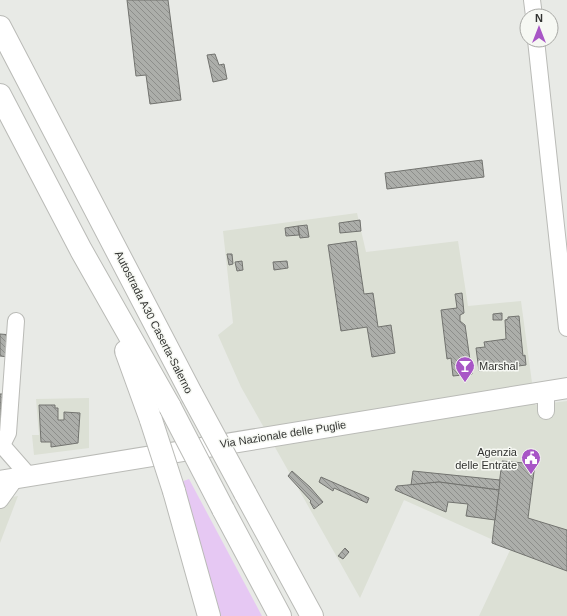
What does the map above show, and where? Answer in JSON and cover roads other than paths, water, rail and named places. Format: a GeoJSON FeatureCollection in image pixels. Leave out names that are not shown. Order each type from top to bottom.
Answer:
{"type":"FeatureCollection","features":[{"type":"Feature","properties":{"kind":"highway","name":"Autostrada A30 Caserta-Salerno"},"geometry":{"type":"LineString","coordinates":[[0,27],[192,395],[312,616]]}},
{"type":"Feature","properties":{"kind":"highway"},"geometry":{"type":"LineString","coordinates":[[0,95],[101,284],[170,408],[280,616]]}},
{"type":"Feature","properties":{"kind":"highway"},"geometry":{"type":"LineString","coordinates":[[101,284],[151,420],[174,491],[209,616]]}},
{"type":"Feature","properties":{"kind":"main road","name":"Via Nazionale delle Puglie"},"geometry":{"type":"LineString","coordinates":[[15,479],[567,388]]}},
{"type":"Feature","properties":{"kind":"street"},"geometry":{"type":"LineString","coordinates":[[537,48],[567,328]]}},
{"type":"Feature","properties":{"kind":"street"},"geometry":{"type":"LineString","coordinates":[[0,500],[15,479],[1,444],[8,433],[16,321]]}},
{"type":"Feature","properties":{"kind":"street"},"geometry":{"type":"LineString","coordinates":[[546,391],[546,411]]}},
{"type":"Feature","properties":{"kind":"place","name":"Marshal"},"geometry":{"type":"Point","coordinates":[465,383]}},
{"type":"Feature","properties":{"kind":"place","name":"Agenzia delle Entrate"},"geometry":{"type":"Point","coordinates":[531,475]}}]}
